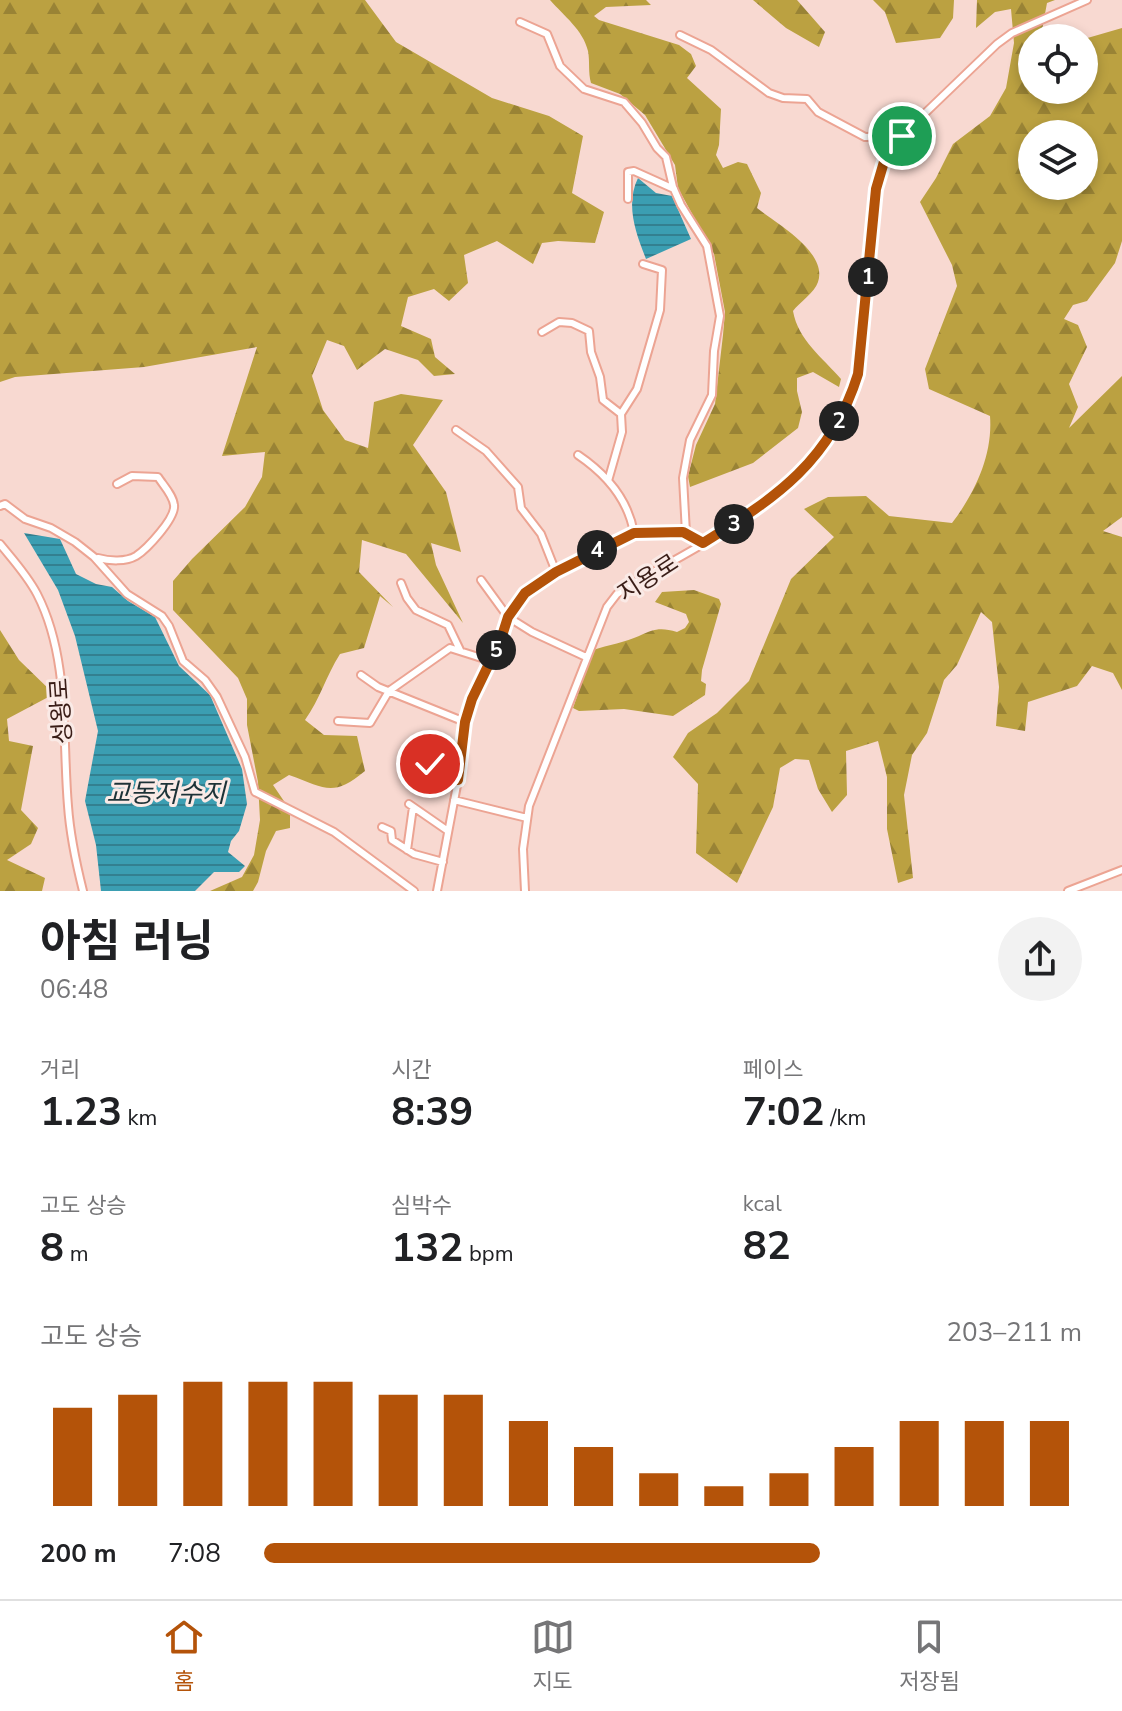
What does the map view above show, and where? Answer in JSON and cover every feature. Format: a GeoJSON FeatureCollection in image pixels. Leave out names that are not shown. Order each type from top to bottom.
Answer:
{"type":"FeatureCollection","features":[{"type":"Feature","properties":{"kind":"street","name":"지용로"},"geometry":{"type":"LineString","coordinates":[[525,891],[523,849],[527,818],[600,620],[617,594],[761,507],[807,466],[835,428],[848,403],[860,362],[876,189],[886,155],[978,61],[1005,39],[1087,0]]}},
{"type":"Feature","properties":{"kind":"street"},"geometry":{"type":"LineString","coordinates":[[520,22],[547,34],[560,66],[584,89],[624,102],[666,157],[674,189],[707,246],[720,316],[714,351],[712,395],[690,440],[683,478],[686,533]]}},
{"type":"Feature","properties":{"kind":"street"},"geometry":{"type":"LineString","coordinates":[[680,35],[711,50],[769,93],[783,98],[807,99],[818,112],[865,137],[902,136]]}},
{"type":"Feature","properties":{"kind":"street"},"geometry":{"type":"LineString","coordinates":[[628,199],[628,172],[648,176],[674,189]]}},
{"type":"Feature","properties":{"kind":"street"},"geometry":{"type":"LineString","coordinates":[[608,481],[622,432],[621,414],[637,389],[660,310],[662,270],[643,264]]}},
{"type":"Feature","properties":{"kind":"street"},"geometry":{"type":"LineString","coordinates":[[542,332],[559,322],[572,323],[589,331],[603,400],[621,414]]}},
{"type":"Feature","properties":{"kind":"street"},"geometry":{"type":"LineString","coordinates":[[456,430],[486,451],[518,487],[521,508],[541,534],[556,572]]}},
{"type":"Feature","properties":{"kind":"street"},"geometry":{"type":"LineString","coordinates":[[578,455],[608,481],[626,503],[634,533]]}},
{"type":"Feature","properties":{"kind":"street"},"geometry":{"type":"LineString","coordinates":[[94,557],[115,560],[135,557],[165,528],[174,512],[173,501],[158,477],[132,476],[117,484]]}},
{"type":"Feature","properties":{"kind":"street"},"geometry":{"type":"LineString","coordinates":[[0,506],[5,504],[25,519],[62,534],[94,557],[127,594],[157,611],[166,621],[183,661],[205,680],[217,697],[245,757],[255,792],[334,832],[414,891]]}},
{"type":"Feature","properties":{"kind":"street"},"geometry":{"type":"LineString","coordinates":[[437,891],[458,780],[465,722],[508,617],[525,593],[556,572],[634,533],[686,533],[703,543]]}},
{"type":"Feature","properties":{"kind":"street","name":"성왕로"},"geometry":{"type":"LineString","coordinates":[[0,544],[26,575],[37,594],[54,642],[72,845],[83,891]]}},
{"type":"Feature","properties":{"kind":"street"},"geometry":{"type":"LineString","coordinates":[[481,580],[508,617],[586,657]]}},
{"type":"Feature","properties":{"kind":"street"},"geometry":{"type":"LineString","coordinates":[[401,583],[416,610],[448,625],[460,650]]}},
{"type":"Feature","properties":{"kind":"street"},"geometry":{"type":"LineString","coordinates":[[338,721],[370,723],[389,691],[450,648],[491,661]]}},
{"type":"Feature","properties":{"kind":"street"},"geometry":{"type":"LineString","coordinates":[[361,675],[371,684],[465,722]]}},
{"type":"Feature","properties":{"kind":"street"},"geometry":{"type":"LineString","coordinates":[[430,764],[440,773],[458,780]]}},
{"type":"Feature","properties":{"kind":"street"},"geometry":{"type":"LineString","coordinates":[[454,800],[527,818]]}},
{"type":"Feature","properties":{"kind":"street"},"geometry":{"type":"LineString","coordinates":[[407,850],[411,805],[448,831]]}},
{"type":"Feature","properties":{"kind":"street"},"geometry":{"type":"LineString","coordinates":[[382,827],[391,831],[392,840],[407,850],[443,862]]}},
{"type":"Feature","properties":{"kind":"street"},"geometry":{"type":"LineString","coordinates":[[1068,891],[1122,870]]}},
{"type":"Feature","properties":{"kind":"green space"},"geometry":{"type":"Polygon","coordinates":[[[0,0],[365,0],[396,42],[492,98],[549,116],[583,136],[572,193],[604,212],[595,243],[542,243],[533,264],[497,241],[464,255],[468,283],[449,301],[434,289],[408,297],[401,326],[431,339],[435,357],[455,374],[434,376],[418,360],[385,349],[357,370],[344,346],[327,340],[312,376],[323,410],[345,440],[368,448],[374,402],[401,394],[443,400],[413,445],[446,492],[461,552],[431,543],[436,565],[463,623],[406,554],[362,540],[359,572],[393,607],[380,596],[364,648],[340,654],[305,720],[324,735],[357,736],[365,771],[336,788],[321,787],[289,775],[273,785],[290,810],[290,828],[276,831],[253,891],[210,891],[242,877],[254,855],[260,820],[258,782],[247,725],[247,699],[238,678],[173,610],[173,581],[245,507],[262,477],[265,452],[222,456],[257,347],[144,367],[15,377],[0,382],[0,0]]]}},
{"type":"Feature","properties":{"kind":"green space"},"geometry":{"type":"Polygon","coordinates":[[[550,0],[646,0],[651,5],[606,7],[594,16],[679,45],[691,54],[696,66],[687,78],[721,109],[716,155],[723,168],[738,162],[747,164],[761,193],[757,208],[799,240],[816,260],[818,282],[793,311],[806,340],[841,379],[839,387],[813,372],[797,378],[802,412],[798,428],[753,463],[690,487],[688,476],[696,445],[715,404],[723,335],[725,312],[714,254],[678,188],[675,165],[645,115],[620,94],[591,83],[586,43],[550,0]]]}},
{"type":"Feature","properties":{"kind":"green space"},"geometry":{"type":"Polygon","coordinates":[[[753,0],[797,0],[825,32],[819,47],[786,28],[753,0]]]}},
{"type":"Feature","properties":{"kind":"green space"},"geometry":{"type":"Polygon","coordinates":[[[873,0],[954,0],[953,18],[940,38],[896,43],[885,12],[873,0]]]}},
{"type":"Feature","properties":{"kind":"green space"},"geometry":{"type":"Polygon","coordinates":[[[977,0],[1055,0],[1047,3],[1043,24],[1018,24],[1018,104],[1098,104],[1098,35],[1122,28],[1122,241],[1115,263],[1087,301],[1073,305],[1064,319],[1078,325],[1087,347],[1069,384],[1078,407],[1069,428],[1122,376],[1122,517],[1103,531],[1122,537],[1122,690],[1113,673],[1092,666],[1077,686],[1028,702],[1025,731],[996,726],[999,687],[992,622],[981,612],[957,665],[944,680],[927,733],[912,755],[904,795],[913,878],[898,883],[887,829],[887,777],[878,741],[846,751],[847,795],[832,812],[818,789],[809,760],[795,759],[780,768],[773,807],[737,883],[696,853],[698,784],[673,757],[688,733],[717,713],[749,681],[791,579],[834,537],[804,509],[828,497],[866,496],[889,516],[952,523],[981,473],[989,445],[990,416],[929,389],[925,369],[957,286],[952,265],[920,202],[953,144],[990,116],[1006,88],[1014,43],[1011,9],[995,12],[976,28],[977,0]]]}},
{"type":"Feature","properties":{"kind":"green space"},"geometry":{"type":"Polygon","coordinates":[[[694,590],[719,599],[721,604],[702,670],[705,695],[673,716],[624,709],[579,711],[573,708],[593,650],[653,630],[677,632],[685,628],[689,622],[686,614],[655,602],[662,592],[694,590]]]}},
{"type":"Feature","properties":{"kind":"green space"},"geometry":{"type":"Polygon","coordinates":[[[0,630],[19,660],[54,694],[7,719],[9,741],[33,746],[21,810],[38,828],[31,844],[7,860],[45,878],[42,891],[0,891],[0,630]]]}},
{"type":"Feature","properties":{"kind":"water"},"geometry":{"type":"Polygon","coordinates":[[[638,178],[656,193],[672,196],[691,239],[646,259],[632,209],[638,178]]]}},
{"type":"Feature","properties":{"kind":"water","name":"교동저수지"},"geometry":{"type":"Polygon","coordinates":[[[24,533],[60,539],[76,574],[96,584],[112,587],[155,617],[179,666],[210,695],[242,769],[247,804],[239,831],[231,841],[228,852],[245,866],[239,872],[214,872],[195,891],[101,891],[96,845],[85,801],[98,731],[75,636],[58,590],[24,533]]]}},
{"type":"Feature","properties":{"kind":"route"},"geometry":{"type":"LineString","coordinates":[[430,764],[440,773],[458,780],[465,722],[472,699],[501,639],[508,617],[525,593],[556,572],[634,533],[683,532],[703,543],[761,507],[820,451],[848,403],[858,374],[876,189],[886,155],[902,136]]}}]}
